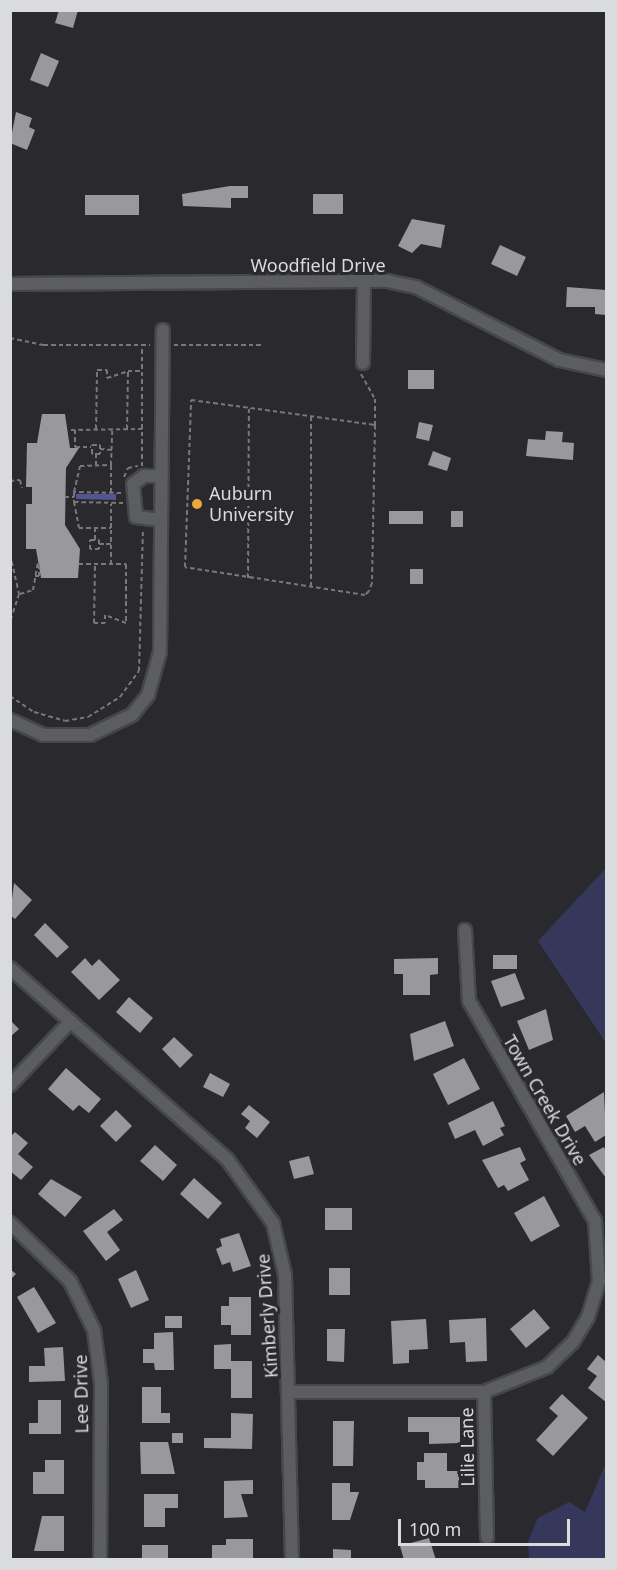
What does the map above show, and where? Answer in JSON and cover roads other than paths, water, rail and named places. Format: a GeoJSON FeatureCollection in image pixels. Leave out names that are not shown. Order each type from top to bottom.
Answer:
{"type":"FeatureCollection","features":[{"type":"Feature","properties":{"kind":"street","name":"Woodfield Drive"},"geometry":{"type":"LineString","coordinates":[[10,284],[364,281],[416,287],[559,360],[606,370]]}},
{"type":"Feature","properties":{"kind":"street"},"geometry":{"type":"LineString","coordinates":[[363,363],[364,281]]}},
{"type":"Feature","properties":{"kind":"street"},"geometry":{"type":"LineString","coordinates":[[10,720],[43,735],[90,735],[132,715],[148,695],[160,652],[163,330]]}},
{"type":"Feature","properties":{"kind":"street"},"geometry":{"type":"LineString","coordinates":[[161,520],[136,517],[133,484],[144,476],[162,477]]}},
{"type":"Feature","properties":{"kind":"street","name":"Town Creek Drive"},"geometry":{"type":"LineString","coordinates":[[290,1392],[484,1392],[547,1367],[573,1342],[599,1281],[600,1249],[595,1221],[469,1001],[465,930]]}},
{"type":"Feature","properties":{"kind":"street","name":"Kimberly Drive"},"geometry":{"type":"LineString","coordinates":[[10,968],[227,1159],[260,1200],[284,1262],[290,1392],[292,1560]]}},
{"type":"Feature","properties":{"kind":"street"},"geometry":{"type":"LineString","coordinates":[[10,1085],[71,1021]]}},
{"type":"Feature","properties":{"kind":"street","name":"Lee Drive"},"geometry":{"type":"LineString","coordinates":[[10,1222],[70,1281],[94,1330],[101,1383],[100,1560]]}},
{"type":"Feature","properties":{"kind":"street","name":"Lilie Lane"},"geometry":{"type":"LineString","coordinates":[[484,1392],[487,1537]]}},
{"type":"Feature","properties":{"kind":"place","name":"Auburn University"},"geometry":{"type":"Point","coordinates":[197,504]}}]}
